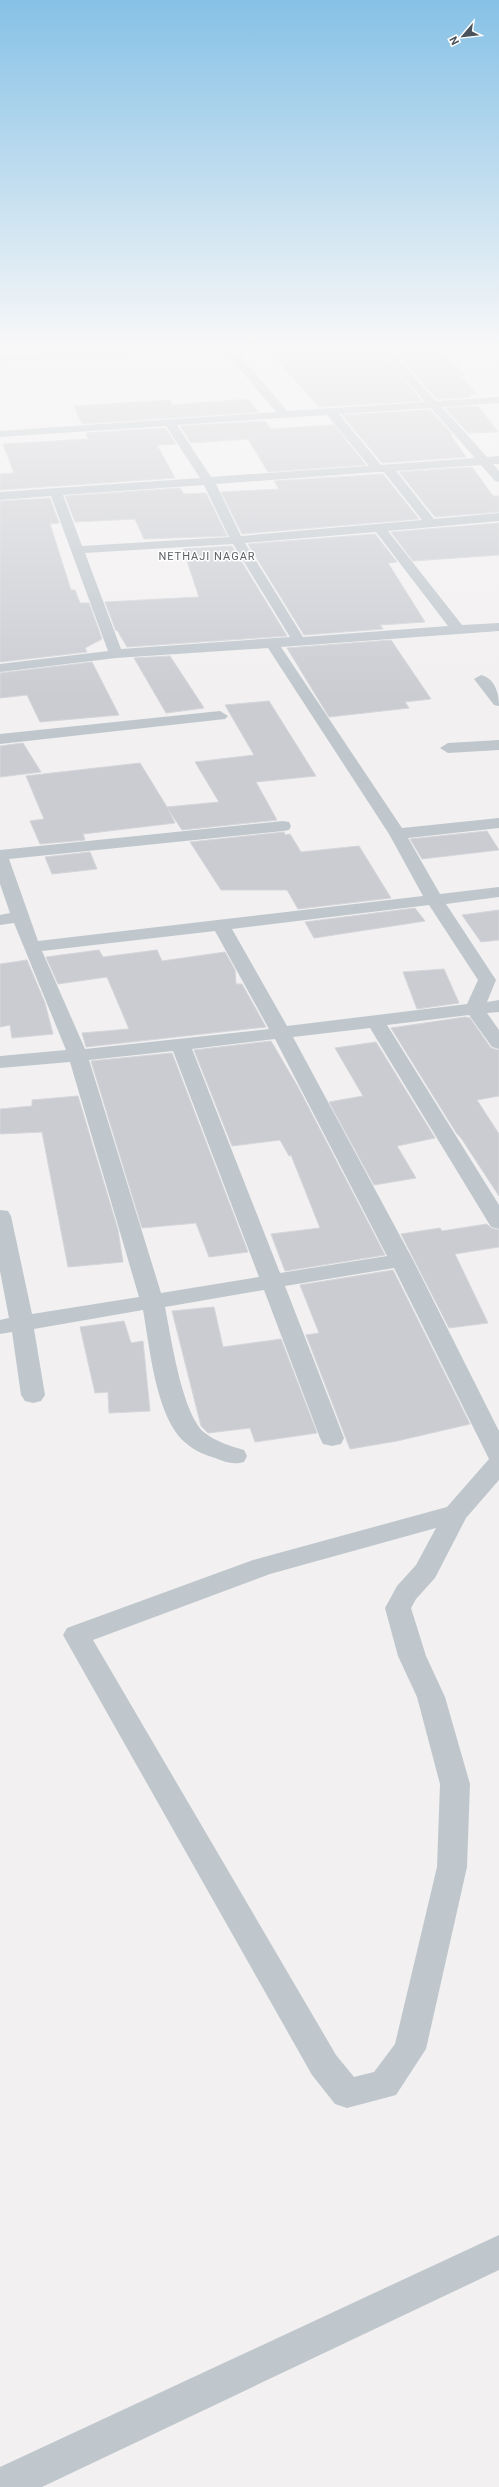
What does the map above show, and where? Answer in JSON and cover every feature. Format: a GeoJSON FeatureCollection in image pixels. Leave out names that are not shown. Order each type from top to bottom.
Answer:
{"type":"FeatureCollection","features":[{"type":"Feature","properties":{"kind":"street"},"geometry":{"type":"LineString","coordinates":[[197,464],[208,481],[237,540],[299,640]]}},
{"type":"Feature","properties":{"kind":"street"},"geometry":{"type":"LineString","coordinates":[[378,464],[430,522]]}},
{"type":"Feature","properties":{"kind":"street"},"geometry":{"type":"LineString","coordinates":[[0,496],[454,464]]}},
{"type":"Feature","properties":{"kind":"street"},"geometry":{"type":"LineString","coordinates":[[486,464],[499,478]]}},
{"type":"Feature","properties":{"kind":"street"},"geometry":{"type":"LineString","coordinates":[[56,492],[116,654]]}},
{"type":"Feature","properties":{"kind":"street"},"geometry":{"type":"LineString","coordinates":[[77,550],[237,540],[378,526],[499,517]]}},
{"type":"Feature","properties":{"kind":"street"},"geometry":{"type":"LineString","coordinates":[[378,526],[458,630]]}},
{"type":"Feature","properties":{"kind":"street"},"geometry":{"type":"LineString","coordinates":[[0,668],[116,654],[499,627]]}},
{"type":"Feature","properties":{"kind":"street"},"geometry":{"type":"LineString","coordinates":[[271,642],[397,834],[434,899],[487,980],[474,1009]]}},
{"type":"Feature","properties":{"kind":"street"},"geometry":{"type":"LineString","coordinates":[[481,679],[499,702]]}},
{"type":"Feature","properties":{"kind":"street"},"geometry":{"type":"LineString","coordinates":[[0,739],[220,716]]}},
{"type":"Feature","properties":{"kind":"street"},"geometry":{"type":"LineString","coordinates":[[448,748],[499,745]]}},
{"type":"Feature","properties":{"kind":"street"},"geometry":{"type":"LineString","coordinates":[[397,834],[499,823]]}},
{"type":"Feature","properties":{"kind":"street"},"geometry":{"type":"LineString","coordinates":[[0,855],[283,826]]}},
{"type":"Feature","properties":{"kind":"street"},"geometry":{"type":"LineString","coordinates":[[0,858],[10,918],[31,947],[78,1056],[152,1302],[173,1398],[181,1420],[200,1442],[211,1448],[236,1456]]}},
{"type":"Feature","properties":{"kind":"street"},"geometry":{"type":"LineString","coordinates":[[31,947],[499,892]]}},
{"type":"Feature","properties":{"kind":"street"},"geometry":{"type":"LineString","coordinates":[[221,925],[283,1033],[402,1260],[499,1455]]}},
{"type":"Feature","properties":{"kind":"street"},"geometry":{"type":"LineString","coordinates":[[0,1062],[78,1056],[283,1033],[499,1006]]}},
{"type":"Feature","properties":{"kind":"street"},"geometry":{"type":"LineString","coordinates":[[474,1009],[499,1043]]}},
{"type":"Feature","properties":{"kind":"street"},"geometry":{"type":"LineString","coordinates":[[375,1021],[499,1222]]}},
{"type":"Feature","properties":{"kind":"street"},"geometry":{"type":"LineString","coordinates":[[180,1044],[332,1438]]}},
{"type":"Feature","properties":{"kind":"street"},"geometry":{"type":"LineString","coordinates":[[0,1216],[22,1324],[33,1395]]}},
{"type":"Feature","properties":{"kind":"street"},"geometry":{"type":"LineString","coordinates":[[0,1327],[402,1260]]}},
{"type":"Feature","properties":{"kind":"street"},"geometry":{"type":"LineString","coordinates":[[456,1513],[262,1567],[77,1635],[324,2065],[347,2093],[384,2085],[410,2049],[452,1867],[455,1784],[431,1697],[412,1656],[398,1608],[406,1592],[426,1571],[456,1513],[499,1464]]}},
{"type":"Feature","properties":{"kind":"street"},"geometry":{"type":"LineString","coordinates":[[0,2487],[499,2252]]}},
{"type":"Feature","properties":{"kind":"building"},"geometry":{"type":"Polygon","coordinates":[[[11,464],[167,464],[175,478],[0,490],[0,474],[14,473],[11,464]]]}},
{"type":"Feature","properties":{"kind":"building"},"geometry":{"type":"Polygon","coordinates":[[[263,464],[366,465],[268,472],[263,464]]]}},
{"type":"Feature","properties":{"kind":"building"},"geometry":{"type":"Polygon","coordinates":[[[472,467],[493,496],[499,496],[499,512],[435,517],[399,472],[472,467]]]}},
{"type":"Feature","properties":{"kind":"building"},"geometry":{"type":"Polygon","coordinates":[[[383,474],[419,519],[242,534],[221,492],[279,489],[274,481],[383,474]]]}},
{"type":"Feature","properties":{"kind":"building"},"geometry":{"type":"Polygon","coordinates":[[[180,488],[184,494],[206,493],[227,536],[144,539],[135,519],[75,522],[65,496],[180,488]]]}},
{"type":"Feature","properties":{"kind":"building"},"geometry":{"type":"Polygon","coordinates":[[[50,498],[59,523],[50,524],[71,590],[75,590],[80,603],[89,603],[102,639],[85,648],[87,652],[0,662],[0,501],[50,498]]]}},
{"type":"Feature","properties":{"kind":"building"},"geometry":{"type":"Polygon","coordinates":[[[499,523],[499,555],[413,561],[391,532],[499,523]]]}},
{"type":"Feature","properties":{"kind":"building"},"geometry":{"type":"Polygon","coordinates":[[[375,534],[397,562],[388,563],[425,622],[380,625],[383,629],[304,635],[248,544],[375,534]]]}},
{"type":"Feature","properties":{"kind":"building"},"geometry":{"type":"Polygon","coordinates":[[[232,546],[287,636],[127,647],[117,630],[116,631],[105,602],[199,597],[183,549],[232,546]]]}},
{"type":"Feature","properties":{"kind":"building"},"geometry":{"type":"Polygon","coordinates":[[[391,640],[431,699],[405,702],[409,708],[329,717],[287,648],[391,640]]]}},
{"type":"Feature","properties":{"kind":"building"},"geometry":{"type":"Polygon","coordinates":[[[170,656],[204,708],[166,713],[134,658],[170,656]]]}},
{"type":"Feature","properties":{"kind":"building"},"geometry":{"type":"Polygon","coordinates":[[[92,662],[119,715],[40,722],[27,695],[0,698],[0,673],[92,662]]]}},
{"type":"Feature","properties":{"kind":"building"},"geometry":{"type":"Polygon","coordinates":[[[269,701],[316,776],[256,782],[277,820],[182,830],[168,809],[175,823],[83,834],[85,840],[40,844],[30,821],[44,819],[26,776],[140,763],[167,807],[219,802],[195,762],[254,755],[225,705],[269,701]]]}},
{"type":"Feature","properties":{"kind":"building"},"geometry":{"type":"Polygon","coordinates":[[[23,743],[41,772],[0,777],[0,746],[23,743]]]}},
{"type":"Feature","properties":{"kind":"building"},"geometry":{"type":"Polygon","coordinates":[[[487,831],[499,850],[422,859],[410,839],[487,831]]]}},
{"type":"Feature","properties":{"kind":"building"},"geometry":{"type":"Polygon","coordinates":[[[284,832],[285,835],[290,834],[301,852],[359,846],[391,898],[298,909],[287,890],[221,890],[190,842],[284,832]]]}},
{"type":"Feature","properties":{"kind":"building"},"geometry":{"type":"Polygon","coordinates":[[[90,852],[97,869],[52,874],[45,857],[90,852]]]}},
{"type":"Feature","properties":{"kind":"building"},"geometry":{"type":"Polygon","coordinates":[[[415,908],[425,921],[314,938],[305,922],[415,908]]]}},
{"type":"Feature","properties":{"kind":"building"},"geometry":{"type":"Polygon","coordinates":[[[499,910],[499,940],[481,942],[462,915],[499,910]]]}},
{"type":"Feature","properties":{"kind":"building"},"geometry":{"type":"Polygon","coordinates":[[[99,950],[103,957],[157,950],[162,961],[225,952],[235,970],[236,984],[242,984],[266,1027],[86,1047],[82,1033],[129,1029],[107,977],[58,984],[46,957],[99,950]]]}},
{"type":"Feature","properties":{"kind":"building"},"geometry":{"type":"Polygon","coordinates":[[[27,960],[45,1003],[53,1034],[12,1038],[10,1025],[0,1027],[0,964],[27,960]]]}},
{"type":"Feature","properties":{"kind":"building"},"geometry":{"type":"Polygon","coordinates":[[[444,969],[459,1003],[417,1009],[403,972],[444,969]]]}},
{"type":"Feature","properties":{"kind":"building"},"geometry":{"type":"Polygon","coordinates":[[[465,1017],[470,1018],[491,1048],[499,1050],[499,1096],[477,1100],[499,1134],[499,1196],[457,1134],[391,1028],[465,1017]]]}},
{"type":"Feature","properties":{"kind":"building"},"geometry":{"type":"Polygon","coordinates":[[[271,1041],[298,1087],[385,1255],[285,1271],[271,1234],[320,1228],[291,1155],[289,1156],[280,1140],[232,1146],[194,1050],[271,1041]]]}},
{"type":"Feature","properties":{"kind":"building"},"geometry":{"type":"Polygon","coordinates":[[[376,1042],[435,1138],[397,1146],[416,1178],[374,1185],[329,1102],[363,1096],[335,1048],[376,1042]]]}},
{"type":"Feature","properties":{"kind":"building"},"geometry":{"type":"Polygon","coordinates":[[[172,1053],[248,1252],[209,1257],[196,1223],[142,1228],[91,1061],[172,1053]]]}},
{"type":"Feature","properties":{"kind":"building"},"geometry":{"type":"Polygon","coordinates":[[[78,1096],[118,1230],[123,1262],[68,1267],[42,1132],[0,1134],[0,1109],[32,1106],[32,1100],[78,1096]]]}},
{"type":"Feature","properties":{"kind":"building"},"geometry":{"type":"Polygon","coordinates":[[[487,1224],[491,1228],[499,1230],[499,1247],[455,1254],[488,1323],[449,1328],[401,1234],[440,1228],[442,1231],[487,1224]]]}},
{"type":"Feature","properties":{"kind":"building"},"geometry":{"type":"Polygon","coordinates":[[[393,1270],[470,1424],[397,1441],[350,1449],[306,1335],[319,1333],[300,1285],[393,1270]]]}},
{"type":"Feature","properties":{"kind":"building"},"geometry":{"type":"Polygon","coordinates":[[[214,1307],[223,1347],[281,1339],[317,1433],[255,1442],[250,1428],[208,1433],[201,1426],[172,1311],[214,1307]]]}},
{"type":"Feature","properties":{"kind":"building"},"geometry":{"type":"Polygon","coordinates":[[[124,1321],[131,1343],[143,1341],[150,1411],[109,1413],[108,1392],[95,1393],[80,1327],[124,1321]]]}},
{"type":"Feature","properties":{"kind":"district","name":"NETHAJI NAGAR"},"geometry":{"type":"Point","coordinates":[207,556]}}]}
